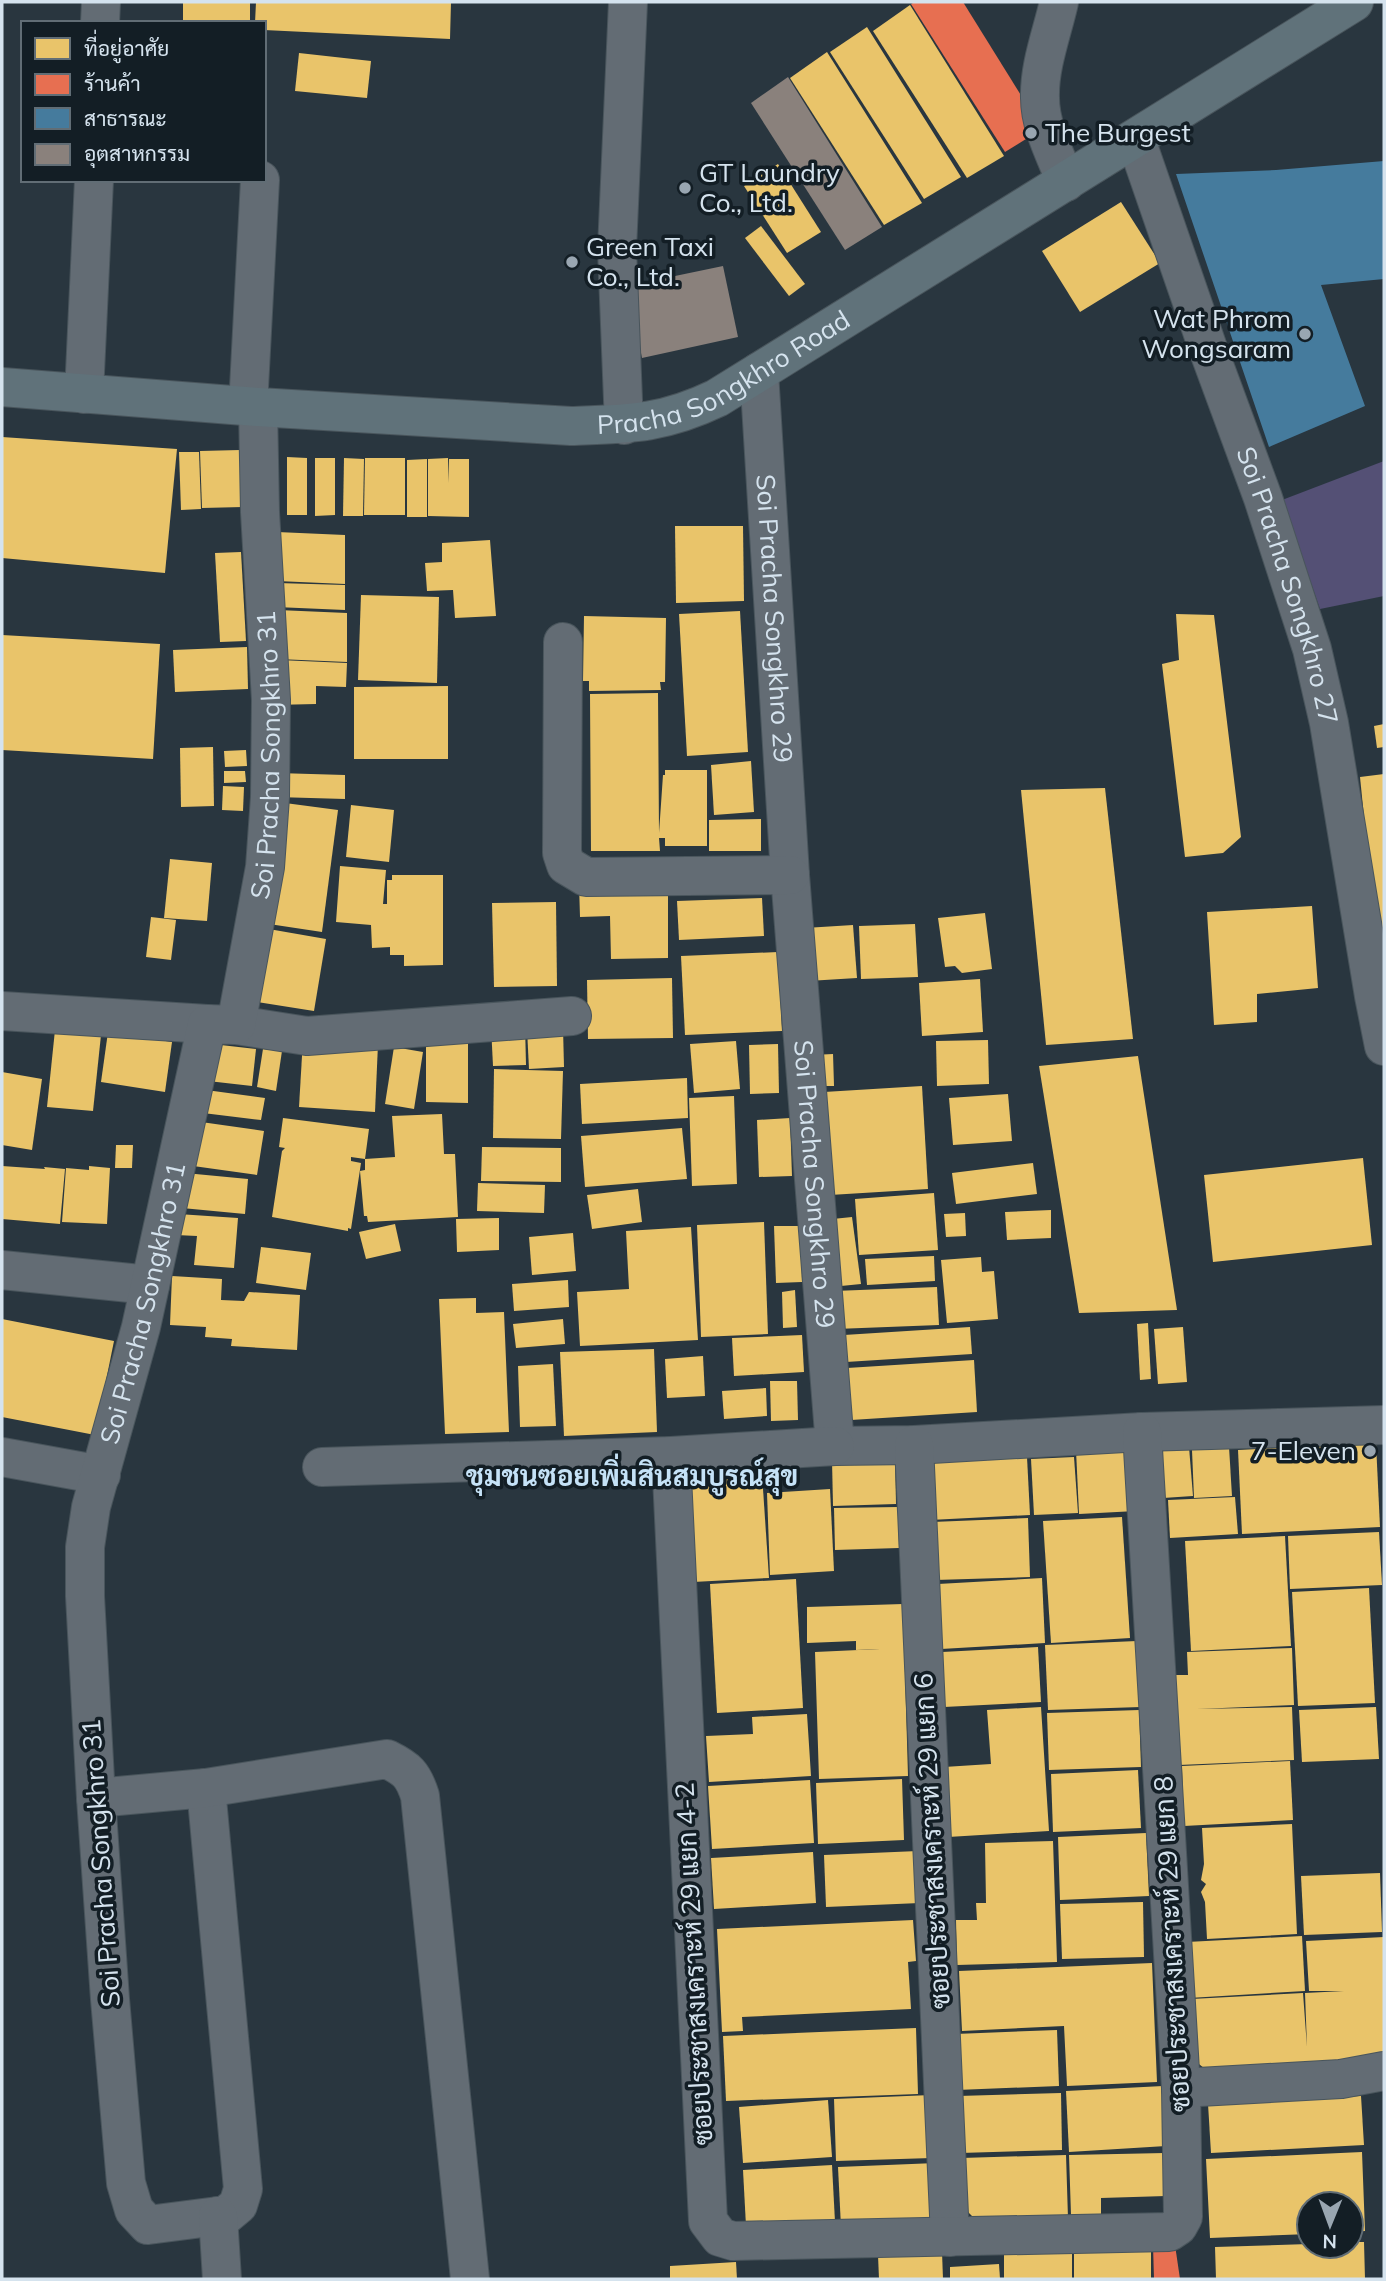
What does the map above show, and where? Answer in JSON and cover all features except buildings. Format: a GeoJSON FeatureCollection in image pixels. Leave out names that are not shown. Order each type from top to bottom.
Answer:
{"type":"FeatureCollection","features":[{"type":"Feature","properties":{"kind":"main road","name":"Pracha Songkhro Road"},"geometry":{"type":"LineString","coordinates":[[2,387],[253,407],[571,426],[624,425],[657,421],[686,413],[717,398],[1354,2]]}},
{"type":"Feature","properties":{"kind":"street"},"geometry":{"type":"LineString","coordinates":[[100,21],[101,2]]}},
{"type":"Feature","properties":{"kind":"street"},"geometry":{"type":"LineString","coordinates":[[624,425],[617,249],[628,2]]}},
{"type":"Feature","properties":{"kind":"street"},"geometry":{"type":"LineString","coordinates":[[1059,2],[1042,70],[1040,100],[1046,130],[1066,181]]}},
{"type":"Feature","properties":{"kind":"street","name":"Soi Pracha Songkhro 27"},"geometry":{"type":"LineString","coordinates":[[1136,139],[1263,498],[1312,649],[1329,723],[1379,996],[1384,1046]]}},
{"type":"Feature","properties":{"kind":"street"},"geometry":{"type":"LineString","coordinates":[[84,394],[94,182]]}},
{"type":"Feature","properties":{"kind":"street","name":"Soi Pracha Songkhro 31"},"geometry":{"type":"LineString","coordinates":[[218,2216],[148,2225],[134,2210],[126,2183],[96,1798],[85,1547],[92,1507],[150,1285],[265,867],[270,797],[271,700],[253,407],[260,182]]}},
{"type":"Feature","properties":{"kind":"street","name":"Soi Pracha Songkhro 29"},"geometry":{"type":"LineString","coordinates":[[759,372],[790,875],[835,1446]]}},
{"type":"Feature","properties":{"kind":"street"},"geometry":{"type":"LineString","coordinates":[[563,642],[562,853],[566,865],[586,877],[790,875]]}},
{"type":"Feature","properties":{"kind":"street"},"geometry":{"type":"LineString","coordinates":[[2,1011],[222,1025],[307,1036],[572,1016]]}},
{"type":"Feature","properties":{"kind":"street"},"geometry":{"type":"LineString","coordinates":[[2,1270],[150,1285]]}},
{"type":"Feature","properties":{"kind":"street"},"geometry":{"type":"LineString","coordinates":[[322,1467],[671,1456],[1142,1432],[1384,1425]]}},
{"type":"Feature","properties":{"kind":"street","name":"ซอยประชาสงเคราะห์ 29 แยก 8"},"geometry":{"type":"LineString","coordinates":[[950,2237],[1169,2232],[1178,2226],[1182,2217],[1181,2088],[1142,1432]]}},
{"type":"Feature","properties":{"kind":"street","name":"ซอยประชาสงเคราะห์ 29 แยก 6"},"geometry":{"type":"LineString","coordinates":[[914,1445],[950,2237]]}},
{"type":"Feature","properties":{"kind":"street","name":"ซอยประชาสงเคราะห์ 29 แยก 4-2"},"geometry":{"type":"LineString","coordinates":[[671,1456],[708,2221],[720,2237],[733,2241],[950,2237]]}},
{"type":"Feature","properties":{"kind":"street"},"geometry":{"type":"LineString","coordinates":[[2,1457],[101,1475]]}},
{"type":"Feature","properties":{"kind":"street"},"geometry":{"type":"LineString","coordinates":[[96,1798],[206,1788],[387,1759],[414,1778],[420,1796],[470,2279]]}},
{"type":"Feature","properties":{"kind":"street"},"geometry":{"type":"LineString","coordinates":[[206,1788],[243,2189],[237,2205],[226,2214],[218,2216],[222,2279]]}},
{"type":"Feature","properties":{"kind":"street"},"geometry":{"type":"LineString","coordinates":[[1181,2088],[1341,2079],[1384,2071]]}},
{"type":"Feature","properties":{"kind":"shaded area"},"geometry":{"type":"Polygon","coordinates":[[[1384,461],[1384,596],[1320,609],[1282,500],[1384,461]]]}},
{"type":"Feature","properties":{"kind":"place","name":"The Burgest"},"geometry":{"type":"Point","coordinates":[1031,133]}},
{"type":"Feature","properties":{"kind":"place","name":"GT Laundry Co., Ltd."},"geometry":{"type":"Point","coordinates":[685,188]}},
{"type":"Feature","properties":{"kind":"place","name":"Green Taxi Co., Ltd."},"geometry":{"type":"Point","coordinates":[572,262]}},
{"type":"Feature","properties":{"kind":"place","name":"Wat Phrom Wongsaram"},"geometry":{"type":"Point","coordinates":[1305,334]}},
{"type":"Feature","properties":{"kind":"place","name":"7-Eleven"},"geometry":{"type":"Point","coordinates":[1370,1451]}},
{"type":"Feature","properties":{"kind":"district","name":"ชุมชนซอยเพิ่มสินสมบูรณ์สุข"},"geometry":{"type":"Point","coordinates":[632,1476]}}]}
